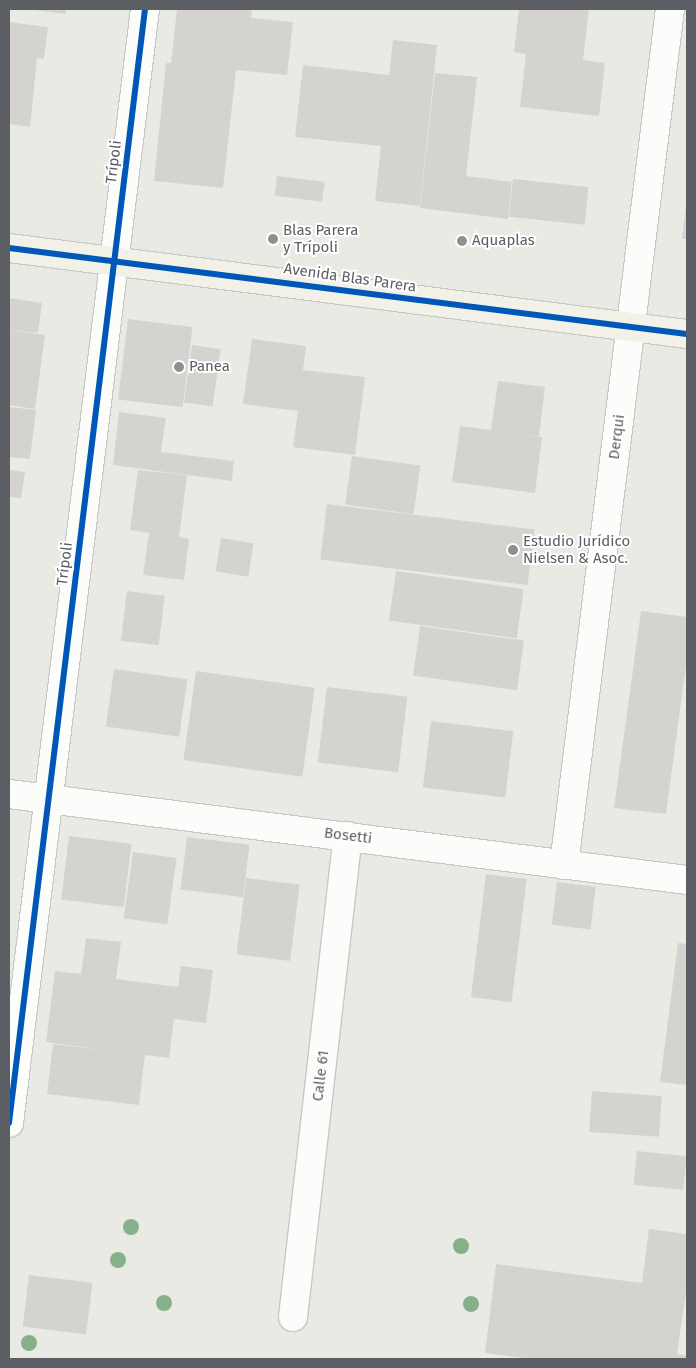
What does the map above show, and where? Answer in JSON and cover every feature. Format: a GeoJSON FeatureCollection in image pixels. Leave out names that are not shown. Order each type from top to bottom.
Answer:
{"type":"FeatureCollection","features":[{"type":"Feature","properties":{"kind":"main road","name":"Avenida Blas Parera"},"geometry":{"type":"LineString","coordinates":[[9,248],[687,334]]}},
{"type":"Feature","properties":{"kind":"street","name":"Trípoli"},"geometry":{"type":"LineString","coordinates":[[9,1123],[145,9]]}},
{"type":"Feature","properties":{"kind":"street","name":"Derqui"},"geometry":{"type":"LineString","coordinates":[[564,865],[670,9]]}},
{"type":"Feature","properties":{"kind":"street","name":"Bosetti"},"geometry":{"type":"LineString","coordinates":[[9,794],[687,880]]}},
{"type":"Feature","properties":{"kind":"street","name":"Calle 61"},"geometry":{"type":"LineString","coordinates":[[293,1317],[348,836]]}},
{"type":"Feature","properties":{"kind":"building"},"geometry":{"type":"Polygon","coordinates":[[[24,9],[66,9],[66,14],[24,9]]]}},
{"type":"Feature","properties":{"kind":"building"},"geometry":{"type":"Polygon","coordinates":[[[177,9],[252,9],[251,18],[293,22],[287,75],[236,70],[223,188],[154,181],[166,63],[171,63],[177,9]]]}},
{"type":"Feature","properties":{"kind":"building"},"geometry":{"type":"Polygon","coordinates":[[[519,9],[589,9],[583,60],[605,63],[599,116],[520,107],[526,54],[514,52],[519,9]]]}},
{"type":"Feature","properties":{"kind":"building"},"geometry":{"type":"Polygon","coordinates":[[[9,22],[48,27],[44,59],[37,58],[30,127],[9,124],[9,22]]]}},
{"type":"Feature","properties":{"kind":"building"},"geometry":{"type":"Polygon","coordinates":[[[393,40],[437,45],[420,206],[375,201],[381,146],[295,137],[303,65],[389,75],[393,40]]]}},
{"type":"Feature","properties":{"kind":"building"},"geometry":{"type":"Polygon","coordinates":[[[435,73],[477,77],[466,176],[512,182],[508,219],[420,208],[435,73]]]}},
{"type":"Feature","properties":{"kind":"building"},"geometry":{"type":"Polygon","coordinates":[[[277,176],[325,182],[322,202],[275,196],[277,176]]]}},
{"type":"Feature","properties":{"kind":"building"},"geometry":{"type":"Polygon","coordinates":[[[513,179],[589,187],[585,225],[509,217],[513,179]]]}},
{"type":"Feature","properties":{"kind":"building"},"geometry":{"type":"Polygon","coordinates":[[[686,206],[687,239],[682,239],[686,206]]]}},
{"type":"Feature","properties":{"kind":"building"},"geometry":{"type":"Polygon","coordinates":[[[9,298],[42,303],[38,333],[9,330],[9,298]]]}},
{"type":"Feature","properties":{"kind":"building"},"geometry":{"type":"Polygon","coordinates":[[[128,319],[193,327],[183,407],[118,399],[128,319]]]}},
{"type":"Feature","properties":{"kind":"building"},"geometry":{"type":"Polygon","coordinates":[[[9,330],[45,335],[35,409],[9,405],[9,330]]]}},
{"type":"Feature","properties":{"kind":"building"},"geometry":{"type":"Polygon","coordinates":[[[252,339],[306,346],[299,401],[303,370],[365,377],[355,455],[293,447],[298,411],[243,404],[252,339]]]}},
{"type":"Feature","properties":{"kind":"building"},"geometry":{"type":"Polygon","coordinates":[[[192,345],[221,349],[213,406],[184,402],[192,345]]]}},
{"type":"Feature","properties":{"kind":"building"},"geometry":{"type":"Polygon","coordinates":[[[498,381],[545,387],[539,436],[526,435],[542,437],[535,493],[452,482],[460,426],[491,430],[498,381]]]}},
{"type":"Feature","properties":{"kind":"building"},"geometry":{"type":"Polygon","coordinates":[[[9,407],[36,410],[30,459],[9,457],[9,407]]]}},
{"type":"Feature","properties":{"kind":"building"},"geometry":{"type":"Polygon","coordinates":[[[119,412],[166,418],[161,452],[234,461],[232,481],[113,465],[119,412]]]}},
{"type":"Feature","properties":{"kind":"building"},"geometry":{"type":"Polygon","coordinates":[[[352,456],[420,466],[414,514],[345,505],[352,456]]]}},
{"type":"Feature","properties":{"kind":"building"},"geometry":{"type":"Polygon","coordinates":[[[9,470],[25,472],[21,498],[9,497],[9,470]]]}},
{"type":"Feature","properties":{"kind":"building"},"geometry":{"type":"Polygon","coordinates":[[[138,470],[187,475],[179,537],[189,539],[184,580],[143,575],[149,533],[130,530],[138,470]]]}},
{"type":"Feature","properties":{"kind":"building"},"geometry":{"type":"Polygon","coordinates":[[[327,504],[534,529],[528,585],[320,560],[327,504]]]}},
{"type":"Feature","properties":{"kind":"building"},"geometry":{"type":"Polygon","coordinates":[[[221,538],[254,543],[248,577],[216,572],[221,538]]]}},
{"type":"Feature","properties":{"kind":"building"},"geometry":{"type":"Polygon","coordinates":[[[396,571],[524,589],[517,638],[389,621],[396,571]]]}},
{"type":"Feature","properties":{"kind":"building"},"geometry":{"type":"Polygon","coordinates":[[[127,591],[165,596],[159,645],[121,641],[127,591]]]}},
{"type":"Feature","properties":{"kind":"building"},"geometry":{"type":"Polygon","coordinates":[[[641,611],[687,617],[687,658],[666,814],[614,808],[641,611]]]}},
{"type":"Feature","properties":{"kind":"building"},"geometry":{"type":"Polygon","coordinates":[[[420,626],[524,641],[517,690],[413,676],[420,626]]]}},
{"type":"Feature","properties":{"kind":"building"},"geometry":{"type":"Polygon","coordinates":[[[114,669],[187,679],[179,737],[106,726],[114,669]]]}},
{"type":"Feature","properties":{"kind":"building"},"geometry":{"type":"Polygon","coordinates":[[[196,671],[315,688],[302,777],[183,760],[196,671]]]}},
{"type":"Feature","properties":{"kind":"building"},"geometry":{"type":"Polygon","coordinates":[[[327,687],[407,697],[398,772],[318,762],[327,687]]]}},
{"type":"Feature","properties":{"kind":"building"},"geometry":{"type":"Polygon","coordinates":[[[431,721],[513,731],[505,798],[423,788],[431,721]]]}},
{"type":"Feature","properties":{"kind":"building"},"geometry":{"type":"Polygon","coordinates":[[[69,836],[132,844],[124,907],[61,900],[69,836]]]}},
{"type":"Feature","properties":{"kind":"building"},"geometry":{"type":"Polygon","coordinates":[[[187,837],[250,845],[243,897],[181,890],[187,837]]]}},
{"type":"Feature","properties":{"kind":"building"},"geometry":{"type":"Polygon","coordinates":[[[133,852],[177,858],[167,924],[124,918],[133,852]]]}},
{"type":"Feature","properties":{"kind":"building"},"geometry":{"type":"Polygon","coordinates":[[[486,874],[527,879],[512,1002],[471,997],[486,874]]]}},
{"type":"Feature","properties":{"kind":"building"},"geometry":{"type":"Polygon","coordinates":[[[246,878],[300,885],[290,961],[237,954],[246,878]]]}},
{"type":"Feature","properties":{"kind":"building"},"geometry":{"type":"Polygon","coordinates":[[[557,882],[596,887],[590,929],[552,925],[557,882]]]}},
{"type":"Feature","properties":{"kind":"building"},"geometry":{"type":"Polygon","coordinates":[[[86,938],[121,942],[116,979],[178,987],[181,966],[213,970],[206,1023],[174,1019],[169,1058],[145,1055],[139,1105],[47,1094],[53,1044],[106,1050],[46,1042],[55,971],[81,974],[86,938]]]}},
{"type":"Feature","properties":{"kind":"building"},"geometry":{"type":"Polygon","coordinates":[[[678,943],[687,944],[687,1085],[660,1082],[678,943]]]}},
{"type":"Feature","properties":{"kind":"building"},"geometry":{"type":"Polygon","coordinates":[[[592,1091],[662,1096],[659,1137],[589,1132],[592,1091]]]}},
{"type":"Feature","properties":{"kind":"building"},"geometry":{"type":"Polygon","coordinates":[[[637,1151],[687,1156],[683,1190],[633,1185],[637,1151]]]}},
{"type":"Feature","properties":{"kind":"building"},"geometry":{"type":"Polygon","coordinates":[[[649,1229],[687,1234],[687,1285],[677,1354],[687,1355],[687,1359],[533,1359],[485,1353],[496,1264],[642,1283],[649,1229]]]}},
{"type":"Feature","properties":{"kind":"building"},"geometry":{"type":"Polygon","coordinates":[[[29,1275],[93,1283],[86,1334],[23,1327],[29,1275]]]}},
{"type":"Feature","properties":{"kind":"cycle path"},"geometry":{"type":"LineString","coordinates":[[9,1123],[145,9]]}},
{"type":"Feature","properties":{"kind":"cycle path"},"geometry":{"type":"LineString","coordinates":[[9,248],[687,334]]}},
{"type":"Feature","properties":{"kind":"place","name":"Blas Parera y Trípoli"},"geometry":{"type":"Point","coordinates":[273,239]}},
{"type":"Feature","properties":{"kind":"place","name":"Aquaplas"},"geometry":{"type":"Point","coordinates":[462,241]}},
{"type":"Feature","properties":{"kind":"place","name":"Panea"},"geometry":{"type":"Point","coordinates":[179,367]}},
{"type":"Feature","properties":{"kind":"place","name":"Estudio Jurídico Nielsen & Asoc."},"geometry":{"type":"Point","coordinates":[513,550]}}]}
